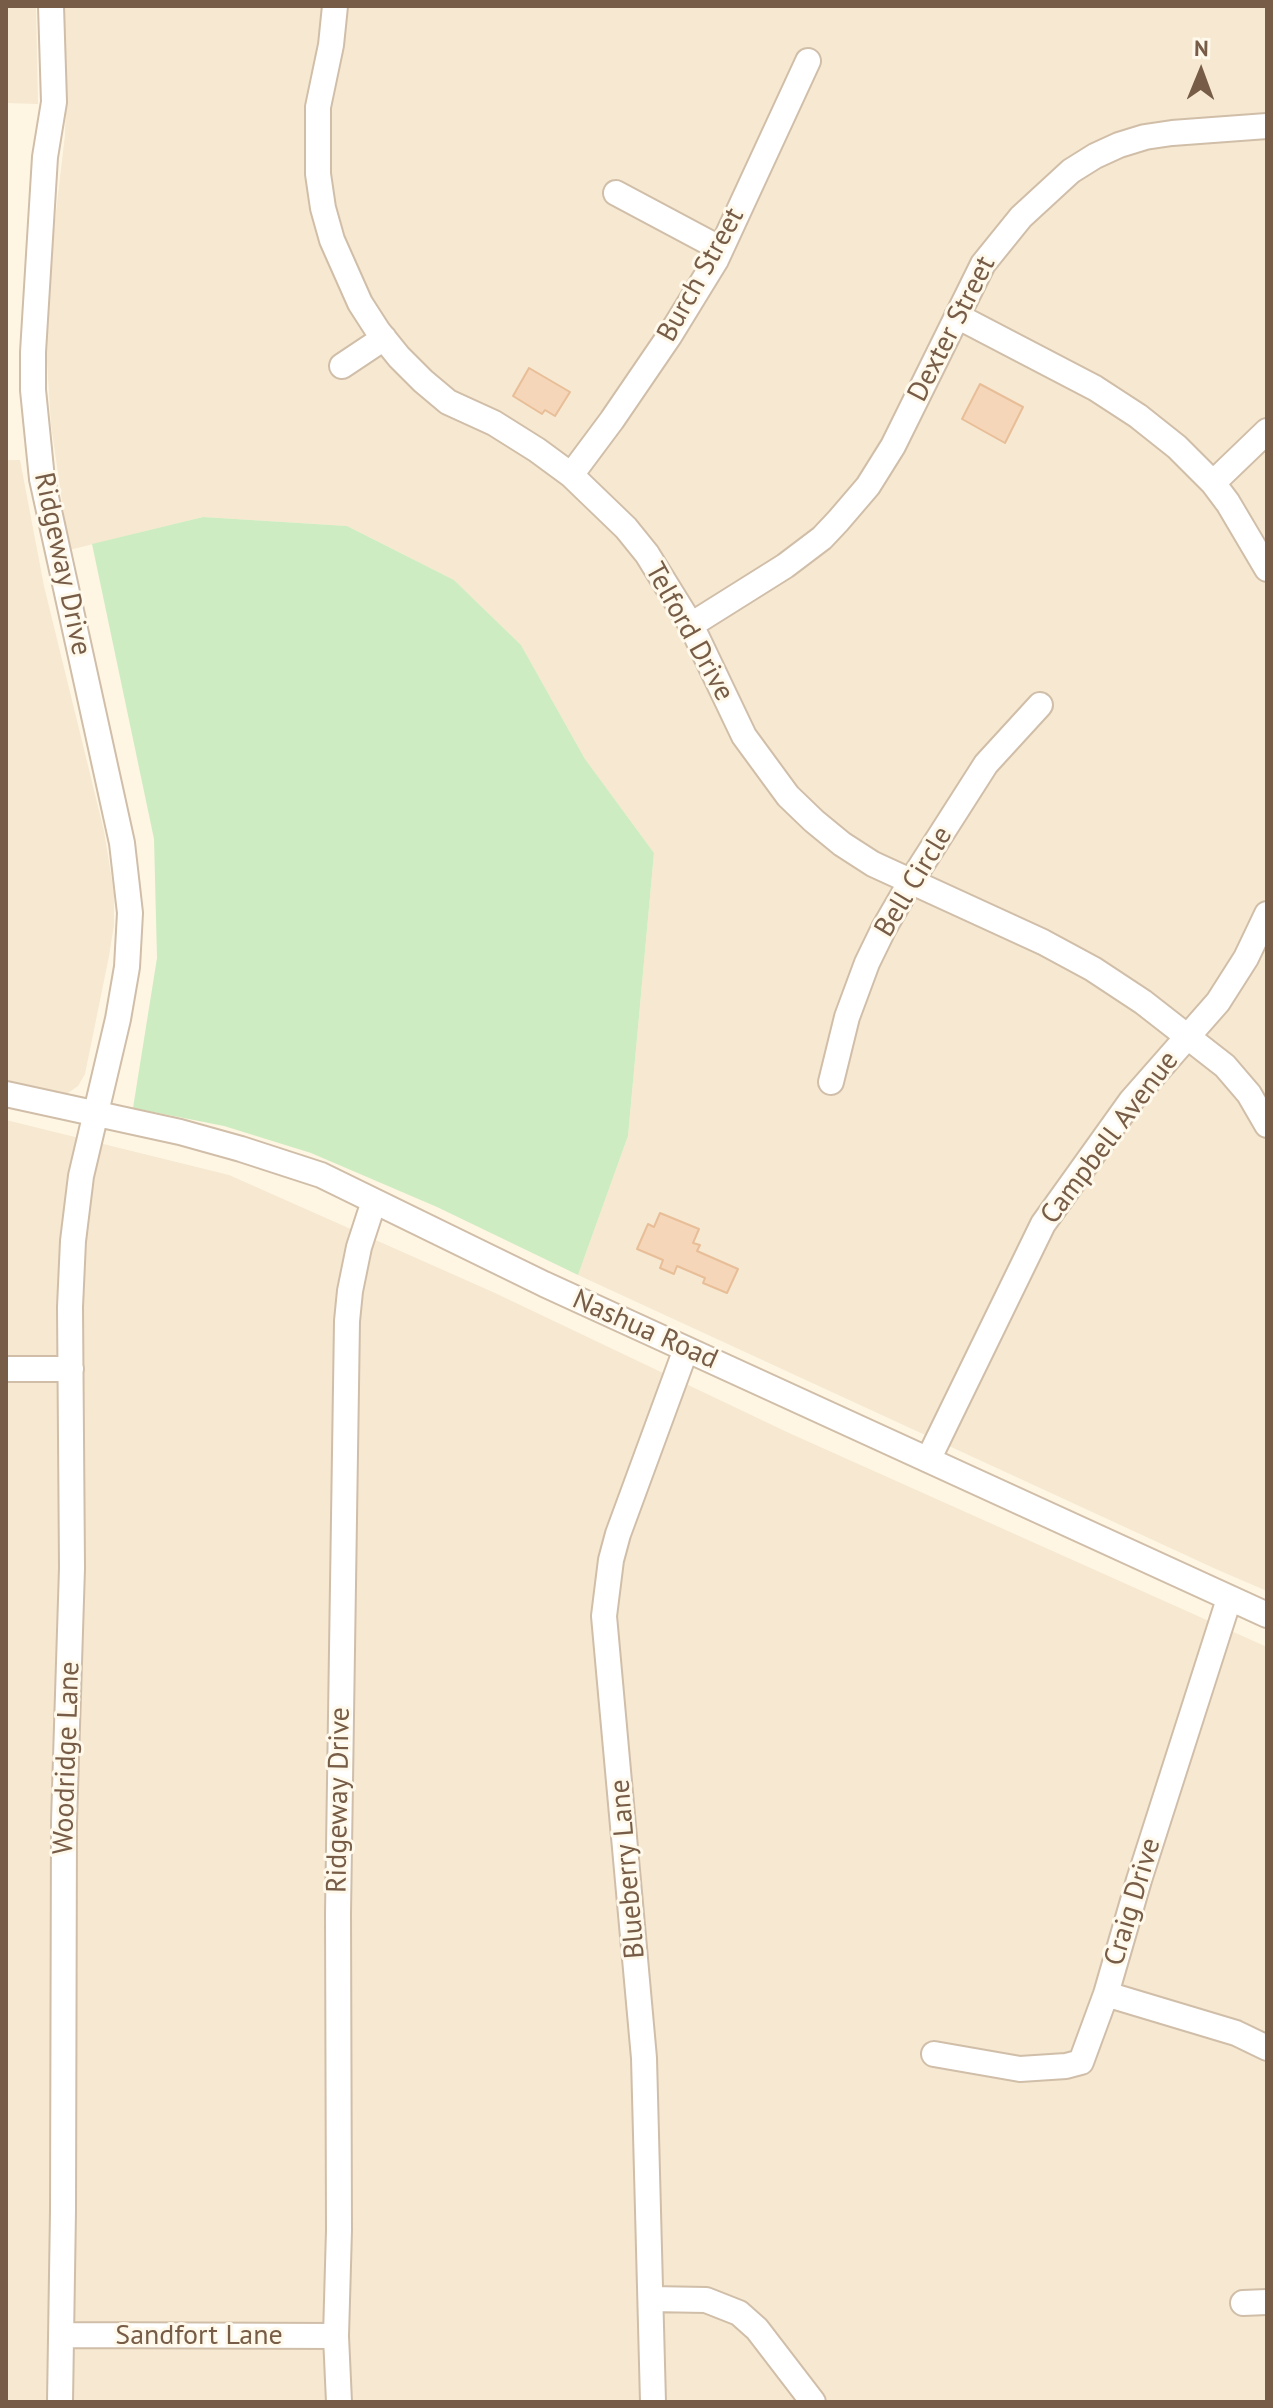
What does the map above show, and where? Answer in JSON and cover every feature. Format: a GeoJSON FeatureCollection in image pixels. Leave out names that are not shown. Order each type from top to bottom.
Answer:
{"type":"FeatureCollection","features":[{"type":"Feature","properties":{"kind":"street","name":"Ridgeway Drive"},"geometry":{"type":"LineString","coordinates":[[51,6],[54,102],[45,157],[33,390],[42,479],[122,843],[130,913],[127,967],[118,1019],[94,1115]]}},
{"type":"Feature","properties":{"kind":"street","name":"Telford Drive"},"geometry":{"type":"LineString","coordinates":[[335,6],[331,45],[318,107],[316,140],[323,208],[344,272],[384,338],[423,381],[448,402],[494,423],[537,450],[571,475],[610,511],[647,554],[691,625],[744,736],[788,796],[814,821],[873,864],[1043,942],[1093,969],[1225,1066],[1249,1094],[1267,1125]]}},
{"type":"Feature","properties":{"kind":"street","name":"Burch Street"},"geometry":{"type":"LineString","coordinates":[[571,475],[670,335],[721,249],[808,61]]}},
{"type":"Feature","properties":{"kind":"street","name":"Dexter Street"},"geometry":{"type":"LineString","coordinates":[[691,625],[794,560],[838,521],[868,486],[893,446],[969,289],[1001,239],[1071,171],[1095,156],[1145,137],[1267,126]]}},
{"type":"Feature","properties":{"kind":"street"},"geometry":{"type":"LineString","coordinates":[[616,193],[721,249]]}},
{"type":"Feature","properties":{"kind":"street"},"geometry":{"type":"LineString","coordinates":[[957,316],[1095,388],[1177,447],[1213,483],[1238,517],[1267,569]]}},
{"type":"Feature","properties":{"kind":"street"},"geometry":{"type":"LineString","coordinates":[[342,366],[384,338]]}},
{"type":"Feature","properties":{"kind":"street"},"geometry":{"type":"LineString","coordinates":[[1213,483],[1267,431]]}},
{"type":"Feature","properties":{"kind":"street","name":"Bell Circle"},"geometry":{"type":"LineString","coordinates":[[831,1082],[847,1017],[884,928],[986,764],[1040,705]]}},
{"type":"Feature","properties":{"kind":"street","name":"Campbell Avenue"},"geometry":{"type":"LineString","coordinates":[[928,1460],[1043,1224],[1131,1101],[1218,1002],[1246,958],[1267,914]]}},
{"type":"Feature","properties":{"kind":"street","name":"Nashua Road"},"geometry":{"type":"LineString","coordinates":[[6,1094],[180,1132],[321,1175],[544,1284],[1267,1615]]}},
{"type":"Feature","properties":{"kind":"street","name":"Woodridge Lane"},"geometry":{"type":"LineString","coordinates":[[60,2402],[64,1821],[72,1568],[70,1307],[73,1241],[81,1176],[94,1115]]}},
{"type":"Feature","properties":{"kind":"street","name":"Ridgeway Drive"},"geometry":{"type":"LineString","coordinates":[[339,2402],[336,2336],[340,1690],[347,1321],[359,1247],[374,1201]]}},
{"type":"Feature","properties":{"kind":"street","name":"Blueberry Lane"},"geometry":{"type":"LineString","coordinates":[[653,2402],[644,2058],[604,1616],[611,1560],[618,1534],[686,1349]]}},
{"type":"Feature","properties":{"kind":"street"},"geometry":{"type":"LineString","coordinates":[[6,1369],[71,1369]]}},
{"type":"Feature","properties":{"kind":"street","name":"Craig Drive"},"geometry":{"type":"LineString","coordinates":[[934,2054],[1020,2069],[1081,2062],[1106,1994],[1229,1599]]}},
{"type":"Feature","properties":{"kind":"street"},"geometry":{"type":"LineString","coordinates":[[1106,1994],[1236,2033],[1267,2048]]}},
{"type":"Feature","properties":{"kind":"street"},"geometry":{"type":"LineString","coordinates":[[651,2299],[706,2300],[739,2313],[757,2329],[813,2402]]}},
{"type":"Feature","properties":{"kind":"street","name":"Sandfort Lane"},"geometry":{"type":"LineString","coordinates":[[62,2335],[336,2336]]}},
{"type":"Feature","properties":{"kind":"shaded area"},"geometry":{"type":"Polygon","coordinates":[[[6,6],[36,6],[38,104],[6,103],[6,6]]]}},
{"type":"Feature","properties":{"kind":"shaded area"},"geometry":{"type":"Polygon","coordinates":[[[64,6],[1267,6],[1267,1591],[578,1275],[628,1136],[654,853],[585,759],[521,645],[454,580],[347,526],[203,517],[69,550],[51,425],[44,314],[65,135],[64,6]]]}},
{"type":"Feature","properties":{"kind":"shaded area"},"geometry":{"type":"Polygon","coordinates":[[[6,460],[20,460],[44,586],[104,831],[114,893],[114,925],[85,1074],[78,1086],[60,1095],[6,1081],[6,460]]]}},
{"type":"Feature","properties":{"kind":"shaded area"},"geometry":{"type":"Polygon","coordinates":[[[6,1120],[229,1175],[495,1293],[789,1433],[1267,1647],[1267,2402],[664,2402],[659,2107],[654,2043],[643,2402],[6,2402],[6,1120]]]}},
{"type":"Feature","properties":{"kind":"green space"},"geometry":{"type":"Polygon","coordinates":[[[203,517],[347,526],[454,580],[521,645],[585,759],[654,853],[628,1136],[578,1275],[437,1207],[311,1153],[224,1126],[133,1108],[157,958],[154,839],[92,544],[203,517]]]}},
{"type":"Feature","properties":{"kind":"building"},"geometry":{"type":"Polygon","coordinates":[[[529,368],[570,392],[555,416],[545,410],[542,414],[513,396],[529,368]]]}},
{"type":"Feature","properties":{"kind":"building"},"geometry":{"type":"Polygon","coordinates":[[[980,384],[1023,407],[1005,443],[962,419],[980,384]]]}},
{"type":"Feature","properties":{"kind":"building"},"geometry":{"type":"Polygon","coordinates":[[[660,1213],[699,1229],[693,1243],[700,1245],[697,1251],[738,1269],[727,1293],[703,1283],[705,1278],[677,1266],[674,1274],[660,1268],[663,1260],[637,1249],[648,1224],[654,1227],[660,1213]]]}}]}
